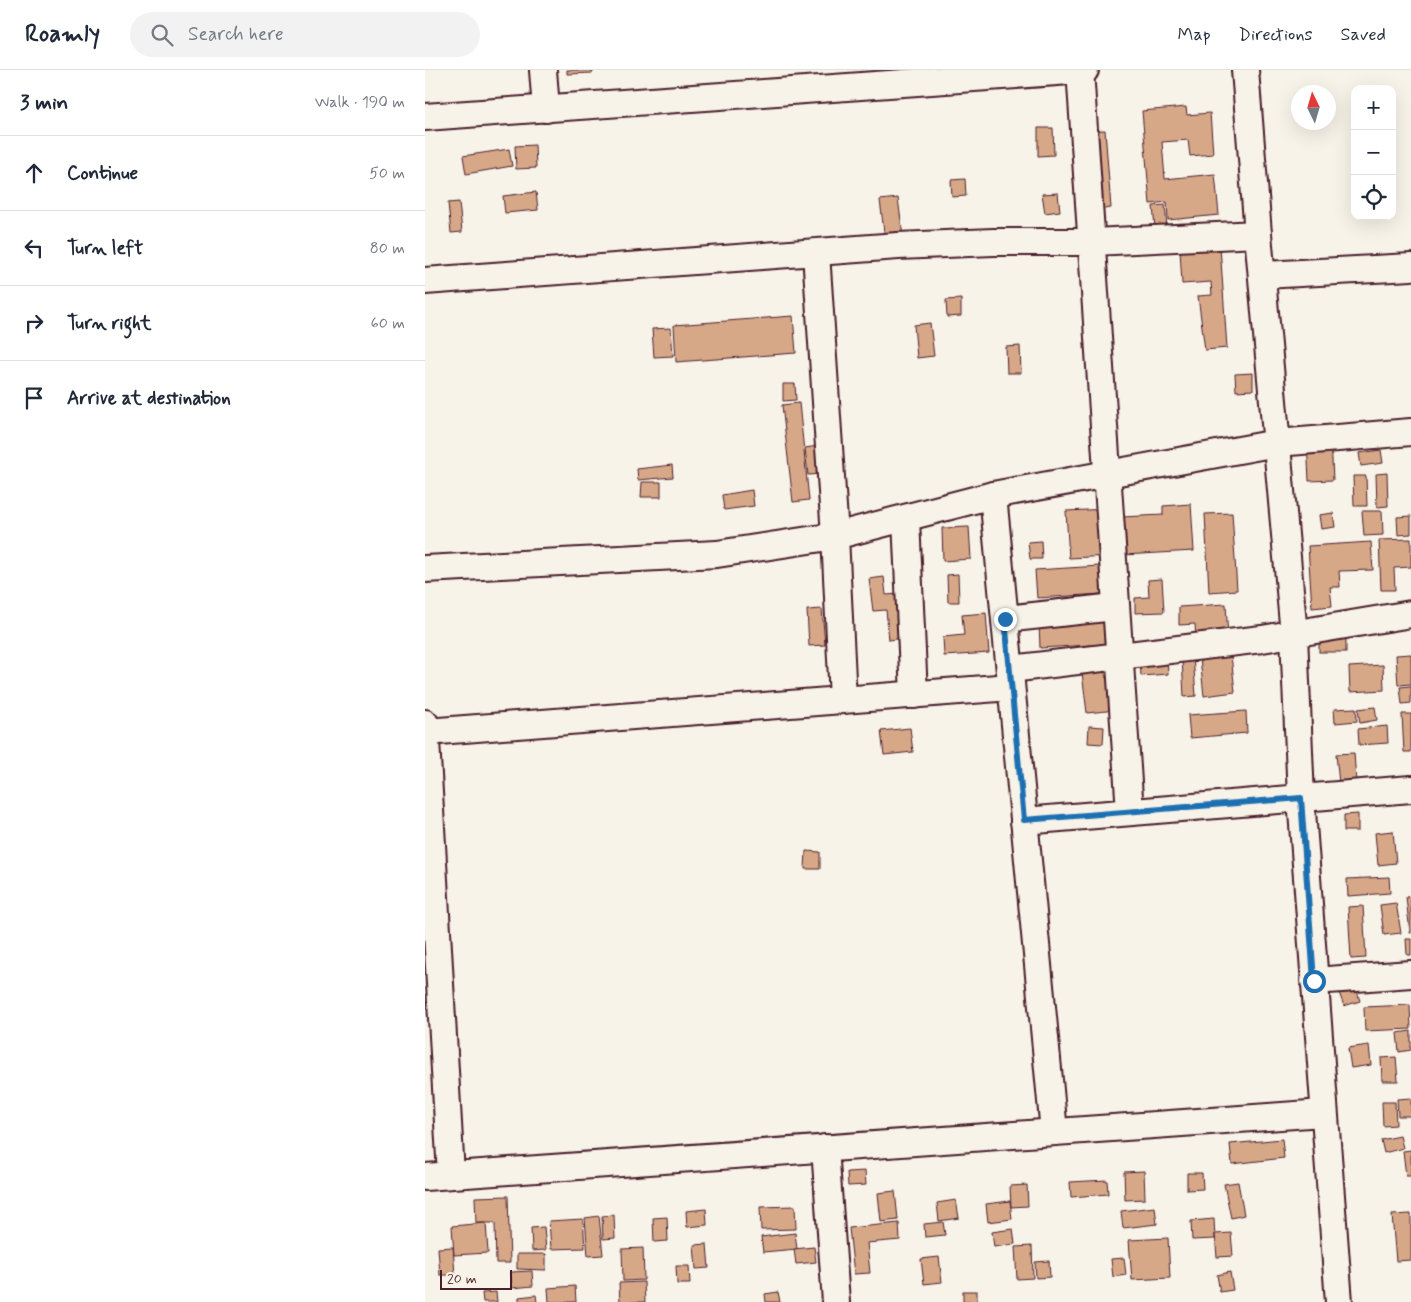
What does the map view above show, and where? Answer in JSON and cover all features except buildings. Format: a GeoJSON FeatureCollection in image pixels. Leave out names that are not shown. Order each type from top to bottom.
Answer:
{"type":"FeatureCollection","features":[{"type":"Feature","properties":{"kind":"street"},"geometry":{"type":"LineString","coordinates":[[543,70],[546,109]]}},
{"type":"Feature","properties":{"kind":"street"},"geometry":{"type":"LineString","coordinates":[[1080,70],[1108,472],[1118,657],[1130,812]]}},
{"type":"Feature","properties":{"kind":"street"},"geometry":{"type":"LineString","coordinates":[[425,117],[1018,73],[1085,70]]}},
{"type":"Feature","properties":{"kind":"street"},"geometry":{"type":"LineString","coordinates":[[1245,70],[1293,635],[1301,798],[1323,1113],[1339,1302]]}},
{"type":"Feature","properties":{"kind":"street"},"geometry":{"type":"LineString","coordinates":[[425,281],[898,246],[993,242],[1093,242],[1258,234]]}},
{"type":"Feature","properties":{"kind":"street"},"geometry":{"type":"LineString","coordinates":[[816,253],[835,536],[843,700]]}},
{"type":"Feature","properties":{"kind":"street"},"geometry":{"type":"LineString","coordinates":[[1263,275],[1411,267]]}},
{"type":"Feature","properties":{"kind":"street"},"geometry":{"type":"LineString","coordinates":[[425,570],[717,554],[835,536],[993,495],[1108,472],[1277,443],[1411,432]]}},
{"type":"Feature","properties":{"kind":"street"},"geometry":{"type":"LineString","coordinates":[[993,495],[1054,1132]]}},
{"type":"Feature","properties":{"kind":"street"},"geometry":{"type":"LineString","coordinates":[[906,519],[914,695]]}},
{"type":"Feature","properties":{"kind":"street"},"geometry":{"type":"LineString","coordinates":[[1005,619],[1115,608]]}},
{"type":"Feature","properties":{"kind":"street"},"geometry":{"type":"LineString","coordinates":[[426,732],[914,695],[1118,657],[1293,635],[1338,625],[1411,614]]}},
{"type":"Feature","properties":{"kind":"street"},"geometry":{"type":"LineString","coordinates":[[425,723],[451,1175]]}},
{"type":"Feature","properties":{"kind":"street"},"geometry":{"type":"LineString","coordinates":[[1024,820],[1411,789]]}},
{"type":"Feature","properties":{"kind":"street"},"geometry":{"type":"LineString","coordinates":[[1314,981],[1411,974]]}},
{"type":"Feature","properties":{"kind":"street"},"geometry":{"type":"LineString","coordinates":[[425,1177],[1323,1113]]}},
{"type":"Feature","properties":{"kind":"street"},"geometry":{"type":"LineString","coordinates":[[825,1148],[836,1302]]}},
{"type":"Feature","properties":{"kind":"route"},"geometry":{"type":"LineString","coordinates":[[1005,619],[1024,820],[1301,798],[1314,981]]}}]}
